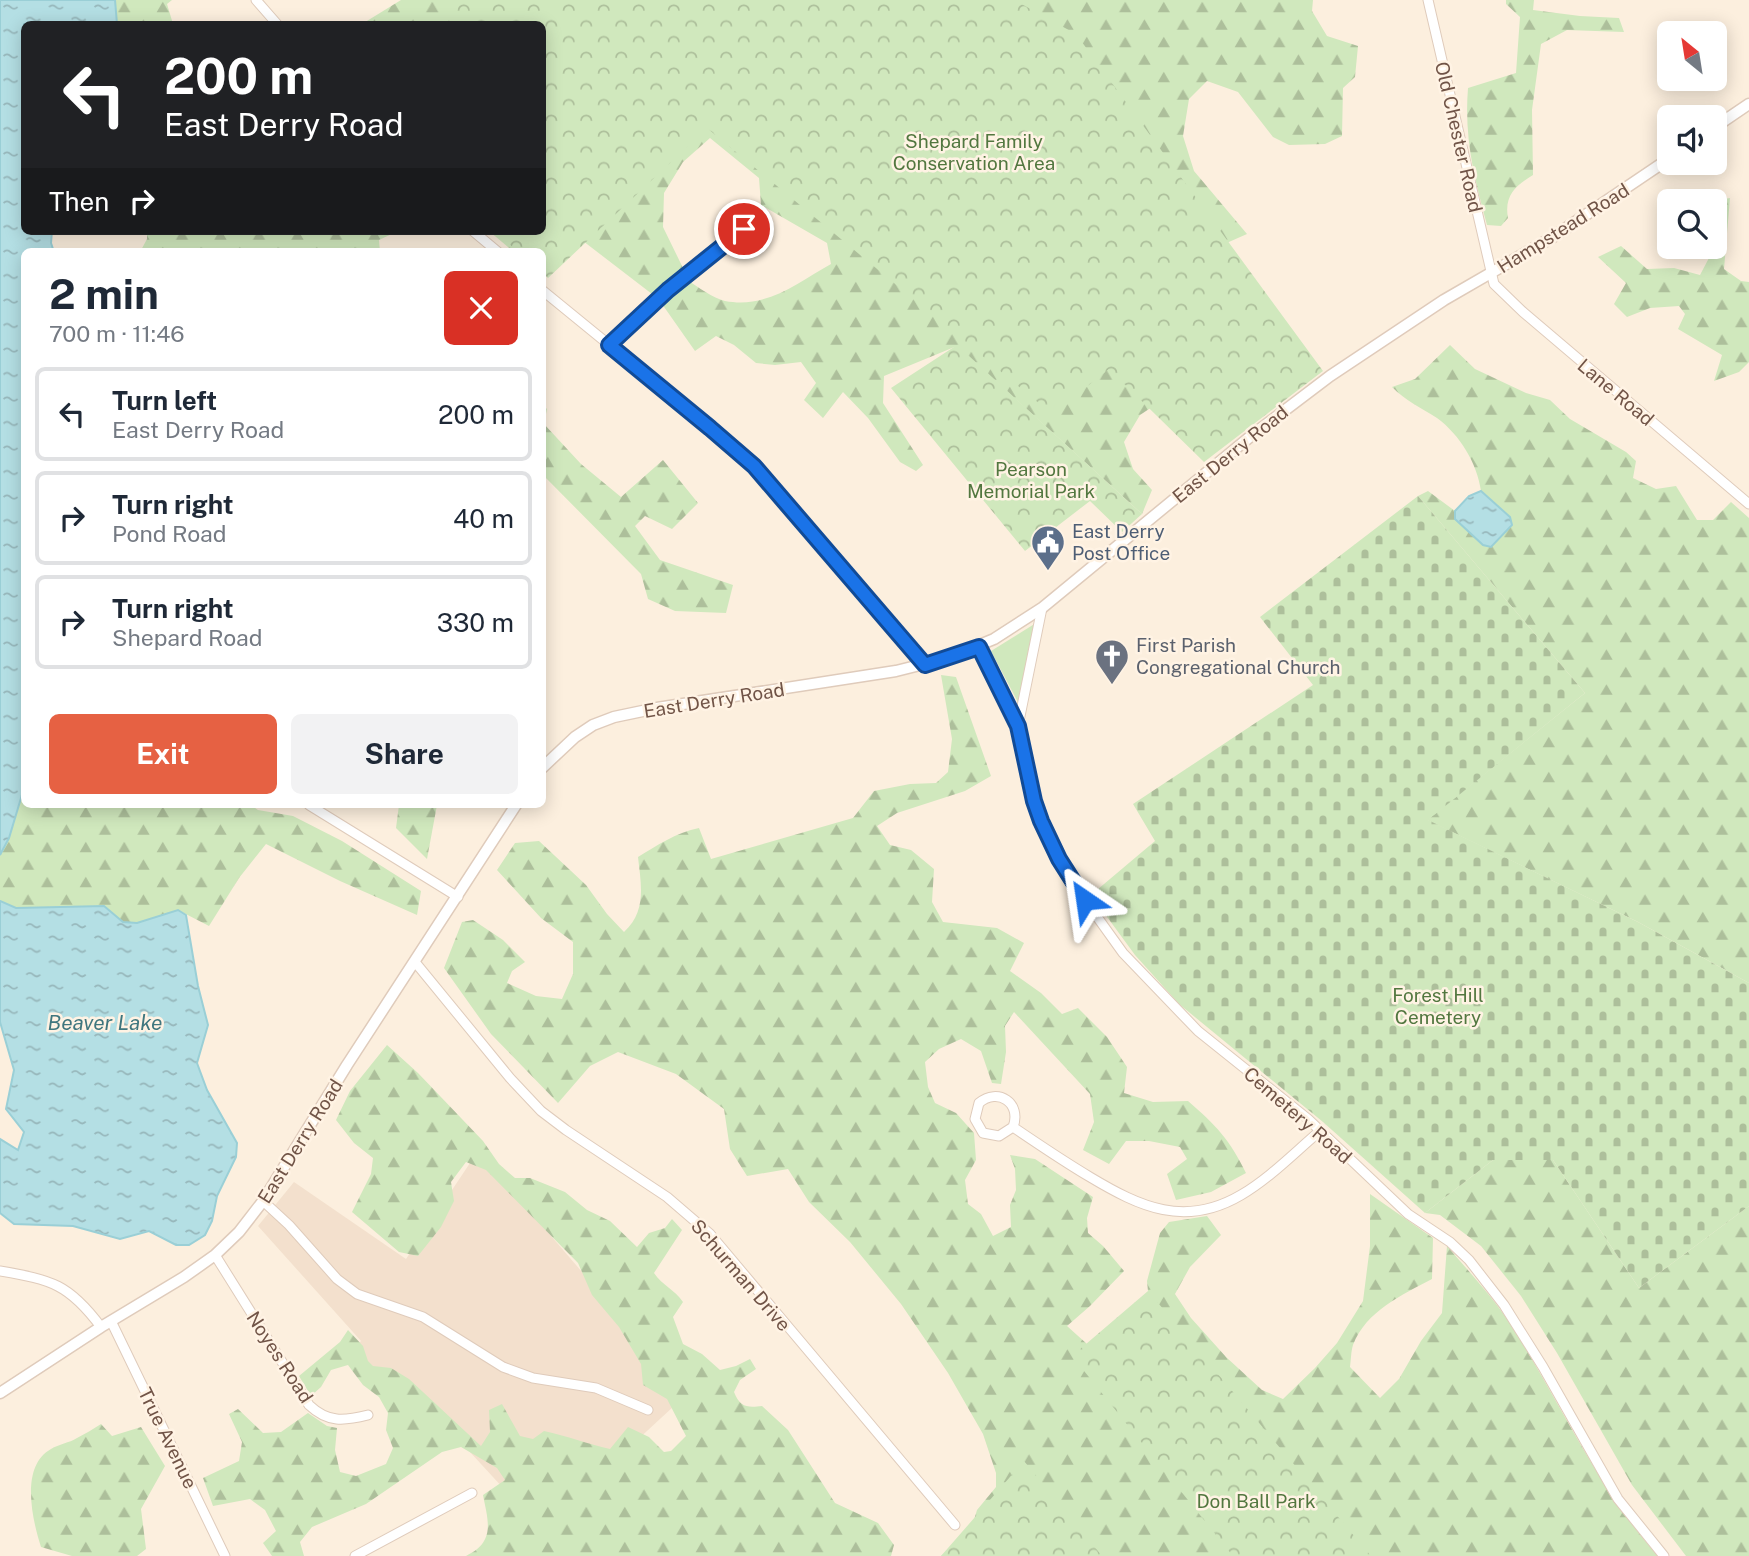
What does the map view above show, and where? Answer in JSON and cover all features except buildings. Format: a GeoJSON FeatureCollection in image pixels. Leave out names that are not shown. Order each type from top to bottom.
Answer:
{"type":"FeatureCollection","features":[{"type":"Feature","properties":{"kind":"street"},"geometry":{"type":"LineString","coordinates":[[256,0],[274,21]]}},
{"type":"Feature","properties":{"kind":"street","name":"Old Chester Road"},"geometry":{"type":"LineString","coordinates":[[1428,0],[1490,274]]}},
{"type":"Feature","properties":{"kind":"street"},"geometry":{"type":"LineString","coordinates":[[1727,119],[1749,104]]}},
{"type":"Feature","properties":{"kind":"street","name":"Hampstead Road"},"geometry":{"type":"LineString","coordinates":[[1490,274],[1553,237],[1657,167]]}},
{"type":"Feature","properties":{"kind":"street"},"geometry":{"type":"LineString","coordinates":[[609,345],[668,290],[744,229]]}},
{"type":"Feature","properties":{"kind":"street"},"geometry":{"type":"LineString","coordinates":[[478,235],[493,248]]}},
{"type":"Feature","properties":{"kind":"street","name":"Lane Road"},"geometry":{"type":"LineString","coordinates":[[1490,274],[1494,284],[1523,312],[1749,504]]}},
{"type":"Feature","properties":{"kind":"street","name":"East Derry Road"},"geometry":{"type":"LineString","coordinates":[[546,764],[584,730],[603,720],[624,714],[867,677],[925,665],[979,647],[1042,608],[1302,397],[1420,315],[1490,274]]}},
{"type":"Feature","properties":{"kind":"street"},"geometry":{"type":"LineString","coordinates":[[546,293],[754,466],[925,665]]}},
{"type":"Feature","properties":{"kind":"street"},"geometry":{"type":"LineString","coordinates":[[1018,726],[1042,608]]}},
{"type":"Feature","properties":{"kind":"street","name":"Cemetery Road"},"geometry":{"type":"LineString","coordinates":[[979,647],[1018,726],[1034,801],[1049,840],[1085,900],[1123,953],[1198,1031],[1320,1131],[1408,1214],[1450,1242],[1488,1281],[1543,1367],[1609,1484],[1664,1556]]}},
{"type":"Feature","properties":{"kind":"street"},"geometry":{"type":"LineString","coordinates":[[314,808],[458,897]]}},
{"type":"Feature","properties":{"kind":"street","name":"East Derry Road"},"geometry":{"type":"LineString","coordinates":[[0,1393],[184,1277],[215,1255],[239,1232],[263,1201],[347,1065],[514,808]]}},
{"type":"Feature","properties":{"kind":"street","name":"Schurman Drive"},"geometry":{"type":"LineString","coordinates":[[415,962],[510,1078],[541,1111],[667,1197],[710,1234],[955,1525]]}},
{"type":"Feature","properties":{"kind":"street"},"geometry":{"type":"LineString","coordinates":[[994,1096],[1007,1100],[1015,1110],[1013,1127],[999,1136],[983,1133],[975,1119],[979,1103],[994,1096]]}},
{"type":"Feature","properties":{"kind":"street"},"geometry":{"type":"LineString","coordinates":[[1013,1127],[1063,1161],[1136,1202],[1155,1209],[1178,1212],[1214,1207],[1239,1196],[1320,1131]]}},
{"type":"Feature","properties":{"kind":"street"},"geometry":{"type":"LineString","coordinates":[[263,1201],[289,1225],[337,1279],[357,1294],[423,1317],[503,1367],[523,1375],[596,1388],[648,1410]]}},
{"type":"Feature","properties":{"kind":"street","name":"Noyes Road"},"geometry":{"type":"LineString","coordinates":[[215,1255],[309,1405],[325,1418],[335,1420],[368,1415]]}},
{"type":"Feature","properties":{"kind":"street","name":"True Avenue"},"geometry":{"type":"LineString","coordinates":[[0,1271],[65,1289],[106,1324],[225,1556]]}},
{"type":"Feature","properties":{"kind":"street"},"geometry":{"type":"LineString","coordinates":[[355,1556],[472,1493]]}},
{"type":"Feature","properties":{"kind":"shaded area"},"geometry":{"type":"Polygon","coordinates":[[[478,1151],[687,1394],[541,1529],[446,1426],[347,1356],[361,1341],[258,1226],[294,1182],[406,1259],[478,1151]]]}},
{"type":"Feature","properties":{"kind":"green space"},"geometry":{"type":"Polygon","coordinates":[[[115,0],[172,0],[167,4],[172,21],[117,21],[115,0]]]}},
{"type":"Feature","properties":{"kind":"green space","name":"Shepard Family Conservation Area"},"geometry":{"type":"Polygon","coordinates":[[[401,0],[1313,0],[1312,11],[1327,36],[1358,46],[1355,77],[1343,88],[1342,136],[1325,144],[1289,145],[1273,137],[1238,92],[1207,81],[1189,99],[1183,136],[1194,171],[1247,234],[1059,317],[1158,403],[1140,415],[1124,442],[1133,469],[1152,490],[1142,514],[957,346],[884,376],[883,403],[923,465],[916,471],[900,462],[868,418],[843,392],[823,418],[804,400],[816,383],[801,362],[775,365],[756,363],[734,345],[716,336],[695,351],[662,304],[687,280],[725,301],[754,301],[781,293],[831,264],[827,243],[761,205],[759,178],[710,138],[683,162],[664,193],[663,227],[683,268],[652,294],[583,241],[546,251],[546,248],[509,248],[494,235],[546,235],[546,21],[367,21],[401,0]]]}},
{"type":"Feature","properties":{"kind":"green space","name":"Shepard Family Conservation Area"},"geometry":{"type":"Polygon","coordinates":[[[450,0],[1014,0],[1076,34],[1323,371],[1204,462],[1109,369],[1052,414],[707,128],[548,278],[546,248],[514,248],[499,235],[546,235],[546,21],[448,21],[450,0]]]}},
{"type":"Feature","properties":{"kind":"green space"},"geometry":{"type":"Polygon","coordinates":[[[1506,0],[1534,0],[1533,10],[1619,18],[1624,32],[1567,30],[1541,44],[1532,110],[1533,175],[1512,192],[1507,210],[1508,218],[1501,226],[1487,225],[1471,157],[1467,106],[1468,88],[1516,73],[1520,17],[1506,4],[1506,0]]]}},
{"type":"Feature","properties":{"kind":"green space"},"geometry":{"type":"Polygon","coordinates":[[[1727,198],[1730,198],[1727,234],[1727,198]]]}},
{"type":"Feature","properties":{"kind":"green space"},"geometry":{"type":"Polygon","coordinates":[[[147,235],[390,235],[379,240],[380,248],[142,248],[147,235]]]}},
{"type":"Feature","properties":{"kind":"green space"},"geometry":{"type":"Polygon","coordinates":[[[1621,246],[1647,269],[1674,268],[1700,275],[1708,259],[1725,259],[1724,269],[1741,281],[1749,282],[1749,362],[1739,372],[1714,381],[1722,355],[1678,329],[1685,314],[1679,306],[1650,308],[1627,317],[1614,304],[1626,283],[1598,257],[1621,246]]]}},
{"type":"Feature","properties":{"kind":"green space","name":"Pearson Memorial Park"},"geometry":{"type":"Polygon","coordinates":[[[957,345],[1142,514],[1122,532],[1090,501],[1025,551],[891,388],[957,345]]]}},
{"type":"Feature","properties":{"kind":"green space"},"geometry":{"type":"Polygon","coordinates":[[[1450,345],[1475,369],[1526,393],[1550,400],[1570,419],[1626,452],[1636,461],[1633,478],[1656,489],[1676,486],[1697,520],[1713,520],[1731,502],[1749,518],[1749,983],[1638,922],[1427,820],[1585,693],[1418,496],[1428,491],[1455,511],[1455,519],[1510,517],[1481,491],[1476,470],[1453,433],[1437,418],[1392,387],[1415,379],[1450,345]]]}},
{"type":"Feature","properties":{"kind":"green space"},"geometry":{"type":"Polygon","coordinates":[[[546,426],[581,464],[621,497],[663,460],[698,503],[672,529],[645,516],[635,526],[660,560],[733,585],[726,613],[675,611],[648,599],[641,574],[546,478],[546,426]]]}},
{"type":"Feature","properties":{"kind":"green space","name":"Forest Hill Cemetery"},"geometry":{"type":"Polygon","coordinates":[[[1418,496],[1585,693],[1428,820],[1638,922],[1749,983],[1749,1206],[1639,1288],[1553,1160],[1493,1160],[1425,1213],[1323,1122],[1179,1004],[1135,955],[1091,895],[1155,841],[1133,804],[1313,685],[1260,617],[1418,496]]]}},
{"type":"Feature","properties":{"kind":"green space"},"geometry":{"type":"Polygon","coordinates":[[[1036,623],[1020,706],[991,651],[1036,623]]]}},
{"type":"Feature","properties":{"kind":"green space"},"geometry":{"type":"Polygon","coordinates":[[[941,675],[956,677],[991,776],[965,791],[897,813],[877,826],[890,845],[911,850],[934,869],[932,902],[943,922],[997,928],[1024,943],[1010,971],[1041,993],[1062,1014],[1078,1008],[1107,1037],[1127,1067],[1124,1093],[1153,1102],[1188,1101],[1222,1134],[1246,1173],[1211,1192],[1176,1200],[1167,1174],[1187,1159],[1180,1147],[1149,1141],[1126,1141],[1109,1164],[1083,1150],[1094,1122],[1090,1094],[1014,1012],[1005,1026],[1006,1052],[1001,1084],[992,1083],[981,1051],[961,1039],[939,1049],[925,1062],[928,1087],[935,1103],[956,1113],[974,1133],[976,1160],[965,1180],[968,1204],[981,1214],[993,1236],[1011,1227],[1010,1205],[1016,1190],[1015,1169],[1010,1155],[1035,1159],[1093,1197],[1087,1218],[1088,1233],[1124,1271],[1067,1326],[1097,1353],[1245,1556],[941,1556],[971,1530],[977,1510],[996,1487],[996,1473],[983,1434],[948,1373],[901,1304],[850,1242],[809,1202],[788,1169],[747,1176],[730,1149],[724,1109],[676,1074],[618,1052],[590,1066],[558,1103],[491,1034],[444,968],[462,922],[473,920],[503,940],[525,962],[512,971],[507,983],[536,996],[562,999],[573,974],[573,942],[541,918],[497,870],[515,843],[539,841],[586,885],[624,932],[636,915],[641,897],[638,857],[675,836],[699,828],[711,859],[853,818],[874,791],[910,784],[936,783],[948,772],[952,739],[941,675]]]}},
{"type":"Feature","properties":{"kind":"green space"},"geometry":{"type":"Polygon","coordinates":[[[21,798],[21,808],[255,808],[293,816],[342,841],[421,891],[417,915],[266,844],[239,878],[209,926],[178,910],[137,923],[123,922],[104,906],[16,908],[0,901],[0,855],[9,838],[21,798]]]}},
{"type":"Feature","properties":{"kind":"green space"},"geometry":{"type":"Polygon","coordinates":[[[399,808],[436,808],[427,859],[396,828],[399,808]]]}},
{"type":"Feature","properties":{"kind":"green space"},"geometry":{"type":"Polygon","coordinates":[[[387,1045],[418,1073],[483,1141],[499,1164],[515,1178],[530,1178],[565,1192],[587,1210],[610,1221],[637,1247],[649,1233],[665,1228],[672,1219],[682,1230],[654,1273],[683,1302],[673,1317],[683,1344],[702,1354],[720,1370],[750,1359],[756,1369],[740,1380],[734,1392],[739,1401],[748,1406],[762,1406],[788,1430],[835,1503],[878,1523],[894,1545],[891,1556],[466,1556],[482,1544],[488,1530],[483,1495],[505,1480],[497,1468],[461,1447],[442,1452],[366,1504],[312,1527],[300,1542],[304,1556],[272,1556],[263,1543],[276,1531],[265,1510],[250,1499],[213,1506],[203,1478],[239,1461],[242,1442],[229,1414],[238,1409],[263,1433],[281,1432],[308,1413],[327,1426],[337,1428],[335,1450],[340,1472],[356,1476],[386,1464],[393,1448],[386,1430],[388,1413],[379,1397],[363,1385],[348,1365],[331,1370],[321,1387],[311,1396],[299,1376],[340,1342],[348,1330],[363,1346],[368,1361],[373,1366],[391,1368],[409,1379],[481,1446],[490,1432],[489,1410],[502,1404],[520,1436],[533,1439],[544,1431],[610,1449],[628,1427],[649,1437],[664,1452],[671,1451],[686,1436],[667,1399],[643,1385],[641,1364],[619,1327],[592,1295],[578,1263],[486,1170],[466,1162],[451,1182],[454,1201],[441,1227],[418,1256],[399,1252],[352,1212],[371,1174],[373,1158],[354,1143],[336,1120],[350,1091],[387,1045]]]}},
{"type":"Feature","properties":{"kind":"green space"},"geometry":{"type":"Polygon","coordinates":[[[1493,1160],[1553,1160],[1639,1288],[1749,1206],[1749,1556],[1686,1556],[1632,1485],[1557,1353],[1521,1296],[1481,1246],[1440,1215],[1425,1213],[1493,1160]]]}},
{"type":"Feature","properties":{"kind":"green space"},"geometry":{"type":"Polygon","coordinates":[[[1370,1194],[1433,1238],[1432,1279],[1376,1313],[1359,1333],[1353,1345],[1350,1367],[1380,1398],[1399,1379],[1421,1341],[1442,1313],[1447,1246],[1504,1314],[1601,1478],[1658,1556],[1368,1556],[1150,1312],[1147,1281],[1160,1233],[1169,1222],[1207,1216],[1221,1235],[1190,1267],[1175,1294],[1191,1318],[1226,1357],[1262,1390],[1283,1399],[1337,1343],[1363,1301],[1370,1246],[1370,1194]]]}},
{"type":"Feature","properties":{"kind":"green space","name":"Don Ball Park"},"geometry":{"type":"Polygon","coordinates":[[[1148,1291],[1371,1556],[1233,1556],[1072,1356],[1148,1291]]]}},
{"type":"Feature","properties":{"kind":"green space"},"geometry":{"type":"Polygon","coordinates":[[[101,1424],[112,1436],[141,1427],[165,1466],[141,1509],[146,1549],[137,1556],[72,1556],[41,1547],[32,1508],[35,1468],[41,1457],[51,1449],[74,1440],[101,1424]]]}},
{"type":"Feature","properties":{"kind":"green space"},"geometry":{"type":"Polygon","coordinates":[[[1024,1461],[1102,1556],[941,1556],[1024,1461]]]}},
{"type":"Feature","properties":{"kind":"water"},"geometry":{"type":"Polygon","coordinates":[[[0,0],[115,0],[117,21],[21,21],[21,235],[52,235],[53,248],[21,248],[21,798],[9,838],[0,855],[0,0]]]}},
{"type":"Feature","properties":{"kind":"water"},"geometry":{"type":"Polygon","coordinates":[[[1481,491],[1510,517],[1512,525],[1491,547],[1483,545],[1455,519],[1455,511],[1469,496],[1481,491]]]}},
{"type":"Feature","properties":{"kind":"water","name":"Beaver Lake"},"geometry":{"type":"Polygon","coordinates":[[[0,901],[16,908],[104,906],[123,922],[137,923],[178,910],[186,915],[198,986],[208,1025],[197,1063],[207,1090],[237,1143],[236,1157],[217,1196],[212,1221],[205,1235],[189,1245],[176,1245],[149,1231],[120,1239],[73,1226],[14,1224],[0,1213],[0,1139],[18,1150],[24,1132],[6,1109],[14,1070],[0,1022],[0,901]]]}},
{"type":"Feature","properties":{"kind":"place","name":"East Derry Post Office"},"geometry":{"type":"Point","coordinates":[1048,572]}},
{"type":"Feature","properties":{"kind":"place","name":"First Parish Congregational Church"},"geometry":{"type":"Point","coordinates":[1112,686]}},
{"type":"Feature","properties":{"kind":"route"},"geometry":{"type":"LineString","coordinates":[[744,229],[668,290],[609,345],[754,466],[925,665],[979,647],[1018,726],[1041,821],[1059,859],[1085,900]]}}]}
